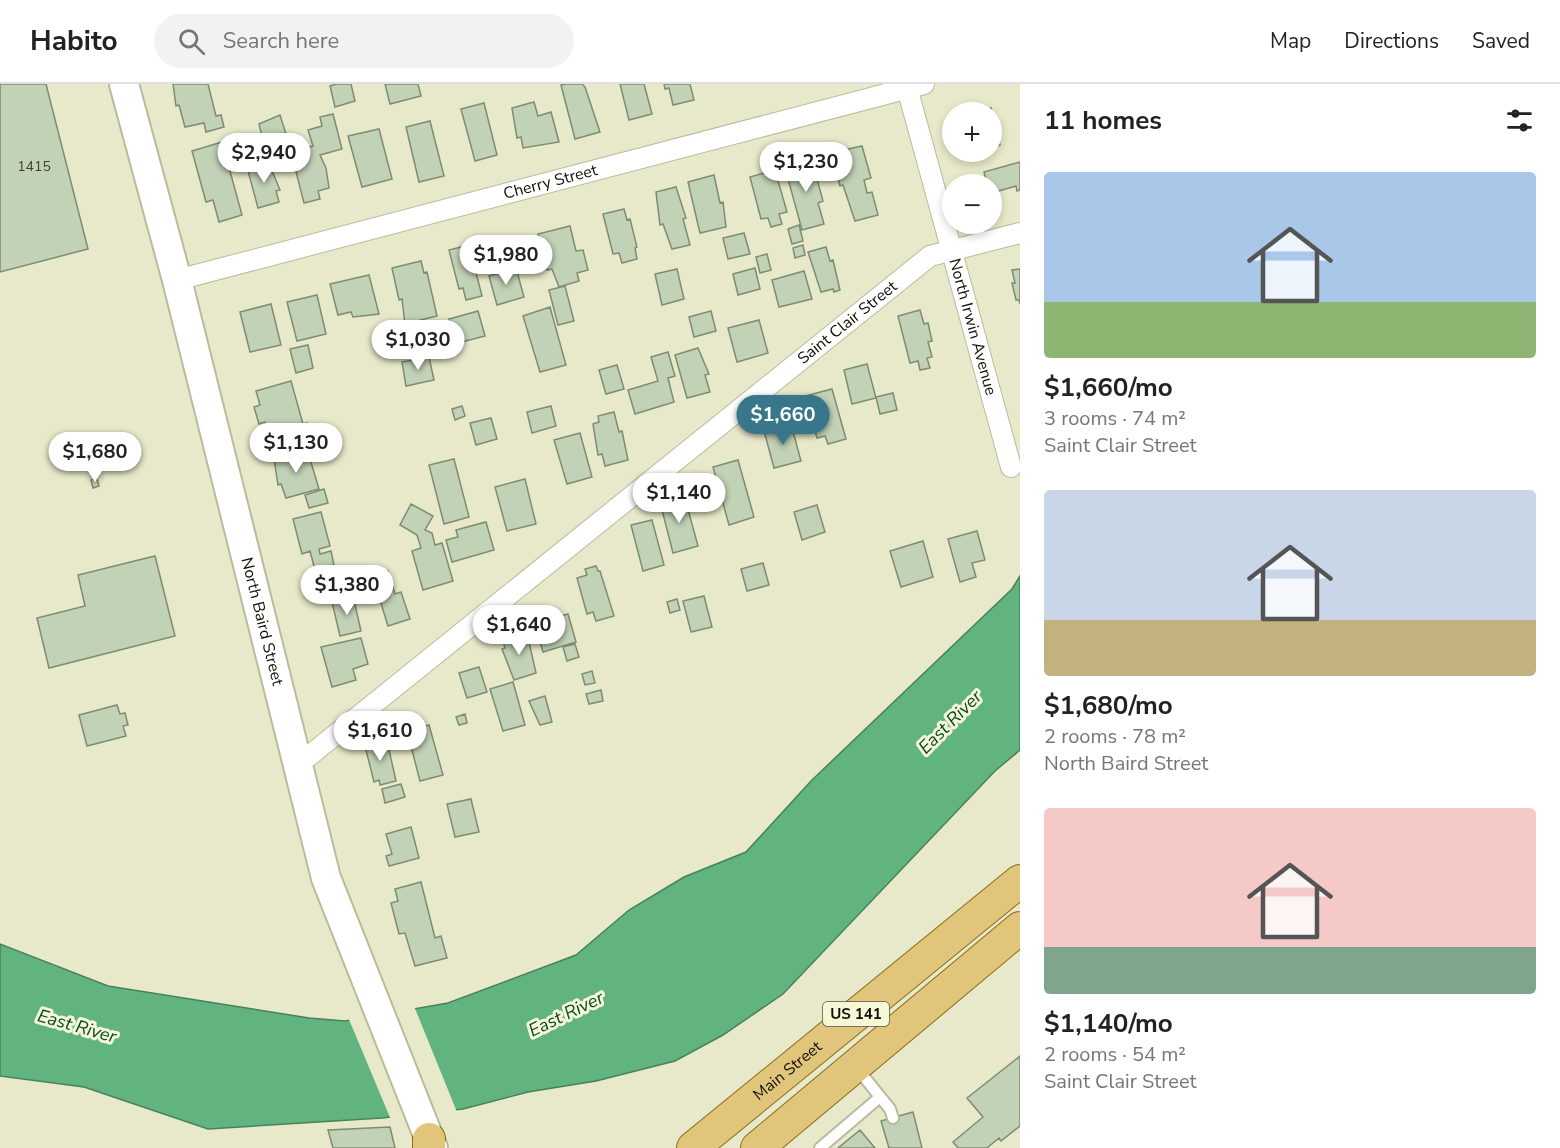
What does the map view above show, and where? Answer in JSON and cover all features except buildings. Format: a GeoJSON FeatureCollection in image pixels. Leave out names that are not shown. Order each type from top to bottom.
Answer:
{"type":"FeatureCollection","features":[{"type":"Feature","properties":{"kind":"main road","name":"Main Street"},"geometry":{"type":"LineString","coordinates":[[693,1148],[1020,881]]}},
{"type":"Feature","properties":{"kind":"main road","name":"US 141"},"geometry":{"type":"LineString","coordinates":[[757,1148],[1020,928]]}},
{"type":"Feature","properties":{"kind":"street","name":"North Baird Street"},"geometry":{"type":"LineString","coordinates":[[124,84],[177,280],[326,878],[428,1139]]}},
{"type":"Feature","properties":{"kind":"street","name":"Cherry Street"},"geometry":{"type":"LineString","coordinates":[[177,280],[912,85]]}},
{"type":"Feature","properties":{"kind":"street","name":"North Irwin Avenue"},"geometry":{"type":"LineString","coordinates":[[912,85],[950,251],[1011,467]]}},
{"type":"Feature","properties":{"kind":"street","name":"Saint Clair Street"},"geometry":{"type":"LineString","coordinates":[[298,764],[925,260],[950,251],[1020,233]]}},
{"type":"Feature","properties":{"kind":"lane"},"geometry":{"type":"LineString","coordinates":[[855,1066],[890,1109],[893,1118]]}},
{"type":"Feature","properties":{"kind":"lane"},"geometry":{"type":"LineString","coordinates":[[820,1148],[880,1097]]}},
{"type":"Feature","properties":{"kind":"water","name":"East River"},"geometry":{"type":"Polygon","coordinates":[[[1020,576],[1020,750],[995,771],[783,994],[723,1035],[675,1061],[596,1081],[528,1092],[463,1109],[382,1118],[208,1129],[84,1087],[0,1076],[0,944],[108,986],[309,1018],[345,1021],[448,1003],[576,955],[629,910],[684,877],[746,852],[811,781],[1012,589],[1020,576]]]}},
{"type":"Feature","properties":{"kind":"pier"},"geometry":{"type":"Polygon","coordinates":[[[414,1006],[457,1112],[391,1120],[348,1017],[414,1006]]]}}]}
